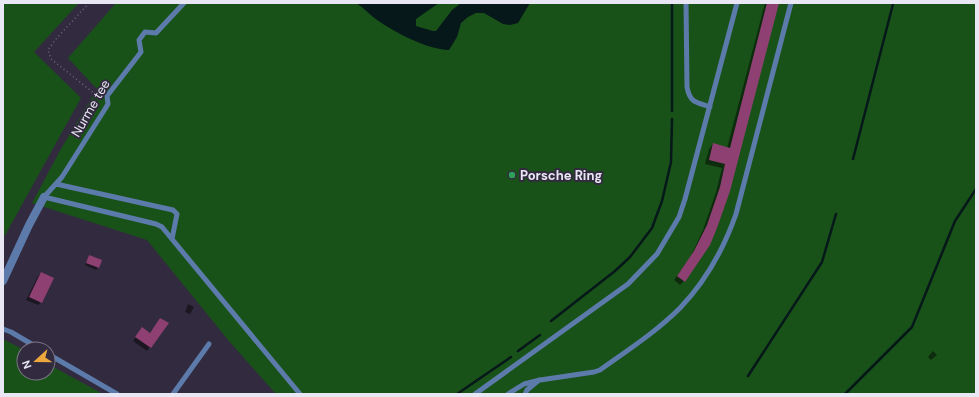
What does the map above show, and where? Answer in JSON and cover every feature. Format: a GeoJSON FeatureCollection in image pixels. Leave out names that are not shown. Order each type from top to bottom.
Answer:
{"type":"FeatureCollection","features":[{"type":"Feature","properties":{"kind":"street"},"geometry":{"type":"LineString","coordinates":[[3,281],[44,197]]}},
{"type":"Feature","properties":{"kind":"lane","name":"Nurme tee"},"geometry":{"type":"LineString","coordinates":[[44,197],[62,176],[108,104],[107,96],[142,52],[139,40],[145,32],[156,33],[184,3]]}},
{"type":"Feature","properties":{"kind":"lane"},"geometry":{"type":"LineString","coordinates":[[686,3],[688,95],[691,100],[710,107]]}},
{"type":"Feature","properties":{"kind":"lane"},"geometry":{"type":"LineString","coordinates":[[475,394],[628,284],[657,254],[679,217],[686,199],[737,3]]}},
{"type":"Feature","properties":{"kind":"lane"},"geometry":{"type":"LineString","coordinates":[[508,394],[524,384],[600,370],[664,323],[681,307],[703,279],[730,232],[736,214],[791,3]]}},
{"type":"Feature","properties":{"kind":"lane"},"geometry":{"type":"LineString","coordinates":[[56,184],[173,210],[177,214],[172,239]]}},
{"type":"Feature","properties":{"kind":"lane"},"geometry":{"type":"LineString","coordinates":[[44,197],[156,224],[162,227],[300,394]]}},
{"type":"Feature","properties":{"kind":"lane"},"geometry":{"type":"LineString","coordinates":[[3,329],[26,341]]}},
{"type":"Feature","properties":{"kind":"lane"},"geometry":{"type":"LineString","coordinates":[[173,394],[209,344]]}},
{"type":"Feature","properties":{"kind":"lane"},"geometry":{"type":"LineString","coordinates":[[56,359],[118,394]]}},
{"type":"Feature","properties":{"kind":"lane"},"geometry":{"type":"LineString","coordinates":[[525,394],[540,380]]}},
{"type":"Feature","properties":{"kind":"path"},"geometry":{"type":"LineString","coordinates":[[89,3],[56,39],[48,50],[51,59],[108,104]]}},
{"type":"Feature","properties":{"kind":"green space"},"geometry":{"type":"Polygon","coordinates":[[[3,3],[79,3],[34,52],[81,98],[3,239],[3,3]]]}},
{"type":"Feature","properties":{"kind":"green space","name":"Porsche Ring"},"geometry":{"type":"Polygon","coordinates":[[[116,3],[976,3],[976,394],[276,394],[229,341],[147,240],[32,203],[62,147],[97,89],[68,58],[116,3]]]}},
{"type":"Feature","properties":{"kind":"green space"},"geometry":{"type":"Polygon","coordinates":[[[3,339],[16,346],[16,381],[56,381],[56,368],[103,394],[3,394],[3,339]]]}},
{"type":"Feature","properties":{"kind":"shaded area"},"geometry":{"type":"Polygon","coordinates":[[[356,3],[439,3],[416,19],[416,26],[436,31],[452,10],[461,3],[530,3],[518,23],[510,25],[503,24],[484,13],[476,13],[468,17],[461,23],[457,37],[449,50],[431,47],[402,35],[377,20],[356,3]]]}},
{"type":"Feature","properties":{"kind":"building"},"geometry":{"type":"Polygon","coordinates":[[[767,3],[779,3],[730,191],[710,245],[685,282],[677,276],[694,251],[707,225],[720,187],[725,164],[709,160],[713,143],[730,148],[767,3]]]}},
{"type":"Feature","properties":{"kind":"building"},"geometry":{"type":"Polygon","coordinates":[[[89,255],[102,260],[99,268],[86,263],[89,255]]]}},
{"type":"Feature","properties":{"kind":"building"},"geometry":{"type":"Polygon","coordinates":[[[41,272],[54,278],[42,303],[29,297],[41,272]]]}},
{"type":"Feature","properties":{"kind":"building"},"geometry":{"type":"Polygon","coordinates":[[[160,318],[169,323],[151,348],[135,337],[142,327],[150,333],[160,318]]]}},
{"type":"Feature","properties":{"kind":"waterway"},"geometry":{"type":"LineString","coordinates":[[672,3],[672,111]]}},
{"type":"Feature","properties":{"kind":"waterway"},"geometry":{"type":"LineString","coordinates":[[853,159],[893,4]]}},
{"type":"Feature","properties":{"kind":"waterway"},"geometry":{"type":"LineString","coordinates":[[551,321],[615,271],[630,257],[652,228],[662,201],[671,162],[672,119]]}},
{"type":"Feature","properties":{"kind":"waterway"},"geometry":{"type":"LineString","coordinates":[[845,394],[912,327],[955,221],[976,189]]}},
{"type":"Feature","properties":{"kind":"waterway"},"geometry":{"type":"LineString","coordinates":[[748,376],[822,262],[836,214]]}},
{"type":"Feature","properties":{"kind":"waterway"},"geometry":{"type":"LineString","coordinates":[[518,351],[540,335]]}},
{"type":"Feature","properties":{"kind":"waterway"},"geometry":{"type":"LineString","coordinates":[[457,394],[511,357]]}},
{"type":"Feature","properties":{"kind":"place","name":"Porsche Ring"},"geometry":{"type":"Point","coordinates":[512,175]}}]}
